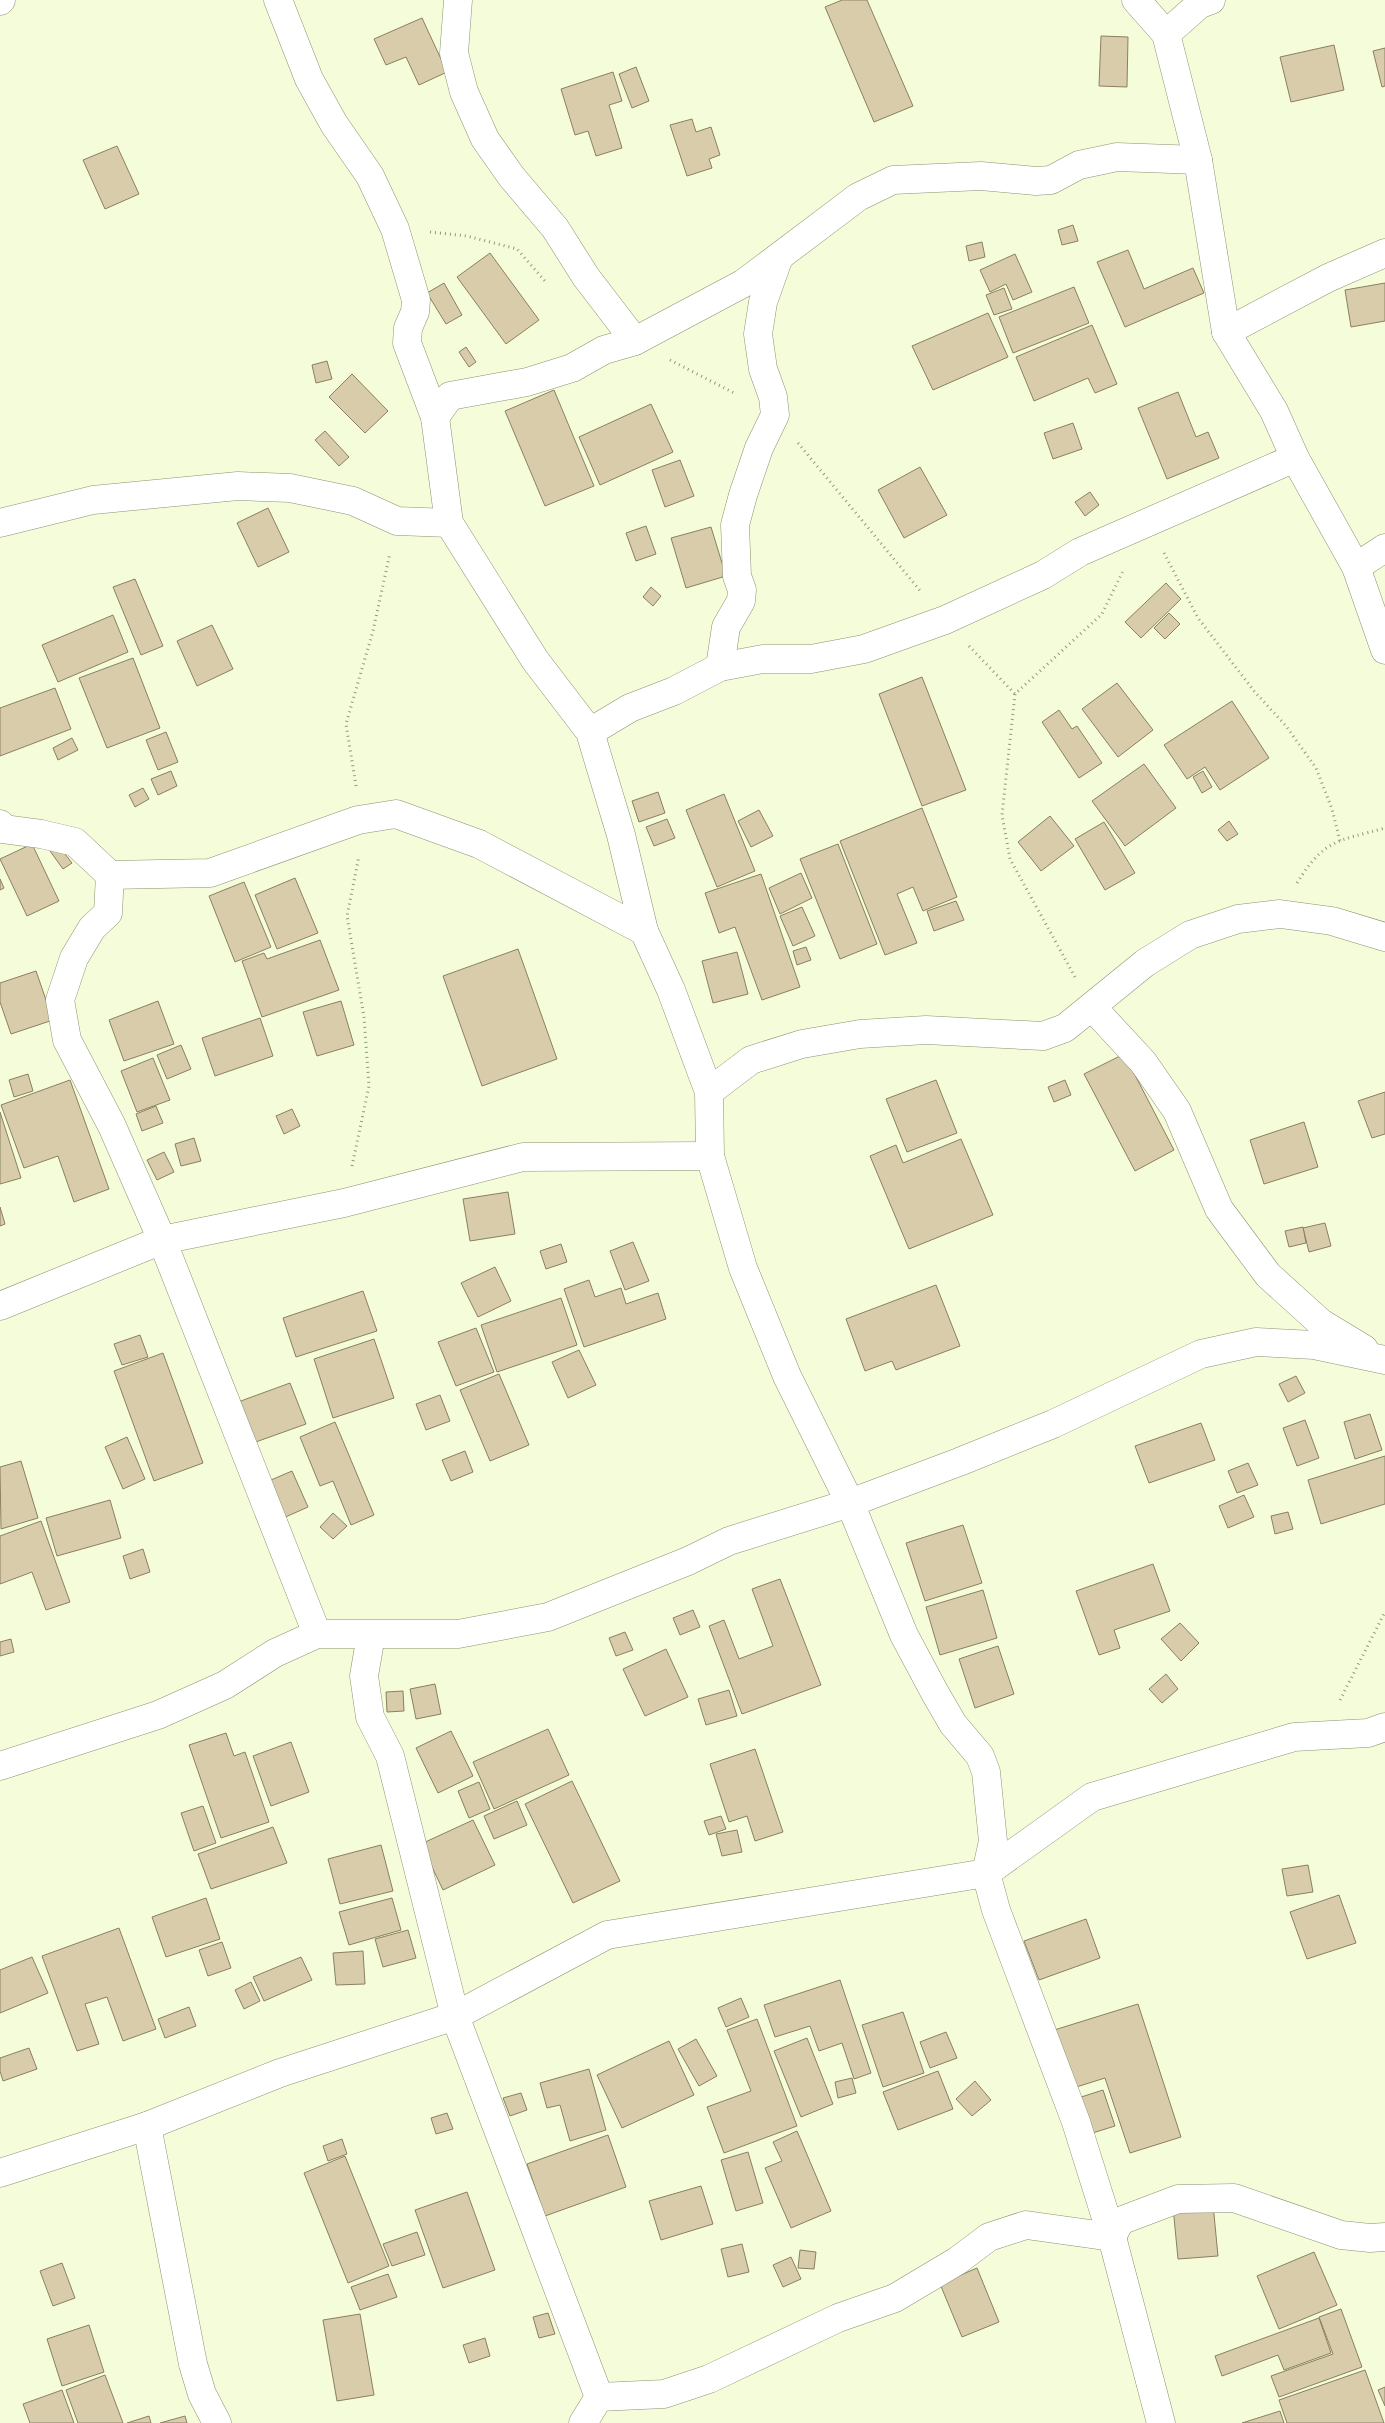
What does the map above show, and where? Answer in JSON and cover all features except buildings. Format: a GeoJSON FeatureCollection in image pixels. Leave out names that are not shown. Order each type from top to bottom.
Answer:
{"type":"FeatureCollection","features":[{"type":"Feature","properties":{"kind":"street"},"geometry":{"type":"LineString","coordinates":[[278,0],[308,79],[334,124],[370,176],[395,229],[416,300],[415,312],[408,328],[407,343],[435,418],[449,522],[535,660],[590,732],[621,835],[644,931],[670,990],[709,1092],[710,1156],[746,1277],[787,1376],[850,1503],[904,1635],[953,1724],[980,1756],[986,1772],[992,1842],[986,1873],[996,1910],[1076,2122],[1112,2237],[1159,2422]]}},
{"type":"Feature","properties":{"kind":"street"},"geometry":{"type":"LineString","coordinates":[[458,0],[454,53],[464,92],[485,139],[511,176],[554,228],[586,277],[634,341]]}},
{"type":"Feature","properties":{"kind":"street"},"geometry":{"type":"LineString","coordinates":[[1136,0],[1166,34],[1198,160],[1226,332],[1274,411],[1295,458],[1356,566],[1385,650]]}},
{"type":"Feature","properties":{"kind":"street"},"geometry":{"type":"LineString","coordinates":[[1166,34],[1200,4],[1211,0]]}},
{"type":"Feature","properties":{"kind":"street"},"geometry":{"type":"LineString","coordinates":[[435,418],[450,396],[527,382],[572,368],[604,350],[634,341],[744,283],[858,197],[893,180],[981,176],[1051,180],[1079,165],[1117,157],[1198,160]]}},
{"type":"Feature","properties":{"kind":"street"},"geometry":{"type":"LineString","coordinates":[[1226,332],[1328,278],[1385,253]]}},
{"type":"Feature","properties":{"kind":"street"},"geometry":{"type":"LineString","coordinates":[[720,667],[726,627],[742,601],[742,590],[737,576],[735,525],[742,494],[775,415],[773,397],[763,369],[758,334],[763,302],[779,257]]}},
{"type":"Feature","properties":{"kind":"street"},"geometry":{"type":"LineString","coordinates":[[590,732],[630,708],[674,691],[720,667],[763,659],[811,659],[864,649],[945,620],[1044,575],[1080,552],[1295,458]]}},
{"type":"Feature","properties":{"kind":"street"},"geometry":{"type":"LineString","coordinates":[[0,523],[93,500],[238,486],[290,488],[353,501],[397,521],[449,522]]}},
{"type":"Feature","properties":{"kind":"street"},"geometry":{"type":"LineString","coordinates":[[1356,566],[1385,548]]}},
{"type":"Feature","properties":{"kind":"street"},"geometry":{"type":"LineString","coordinates":[[0,824],[3,829],[41,834],[75,842],[110,875],[210,873],[358,820],[396,814],[432,825],[479,844],[644,931]]}},
{"type":"Feature","properties":{"kind":"street"},"geometry":{"type":"LineString","coordinates":[[110,875],[108,913],[92,928],[74,958],[60,1000],[67,1040],[112,1126],[162,1240],[317,1634]]}},
{"type":"Feature","properties":{"kind":"street"},"geometry":{"type":"LineString","coordinates":[[709,1092],[751,1060],[802,1044],[860,1034],[926,1030],[1043,1036],[1065,1028],[1145,963],[1190,935],[1238,919],[1280,914],[1332,921],[1385,937]]}},
{"type":"Feature","properties":{"kind":"street"},"geometry":{"type":"LineString","coordinates":[[1092,1007],[1144,1062],[1177,1111],[1219,1209],[1268,1275],[1321,1323],[1384,1360]]}},
{"type":"Feature","properties":{"kind":"street"},"geometry":{"type":"LineString","coordinates":[[0,1306],[162,1240],[344,1203],[522,1157],[710,1156]]}},
{"type":"Feature","properties":{"kind":"street"},"geometry":{"type":"LineString","coordinates":[[0,1766],[158,1715],[225,1685],[275,1653],[317,1634],[458,1634],[548,1617],[688,1561],[729,1541],[850,1503],[959,1462],[1052,1424],[1201,1354],[1256,1342],[1314,1345],[1384,1360]]}},
{"type":"Feature","properties":{"kind":"street"},"geometry":{"type":"LineString","coordinates":[[371,1635],[364,1676],[370,1717],[390,1756],[455,2016],[599,2397]]}},
{"type":"Feature","properties":{"kind":"street"},"geometry":{"type":"LineString","coordinates":[[0,2173],[147,2126],[280,2073],[455,2016],[608,1935],[986,1873],[1092,1797],[1294,1737],[1368,1734],[1385,1727]]}},
{"type":"Feature","properties":{"kind":"street"},"geometry":{"type":"LineString","coordinates":[[147,2126],[193,2364],[202,2394],[217,2423]]}},
{"type":"Feature","properties":{"kind":"street"},"geometry":{"type":"LineString","coordinates":[[1112,2237],[1120,2221],[1149,2212],[1161,2204],[1178,2199],[1226,2198],[1234,2198],[1341,2235],[1370,2238],[1385,2237]]}},
{"type":"Feature","properties":{"kind":"street"},"geometry":{"type":"LineString","coordinates":[[599,2397],[664,2394],[708,2379],[838,2318],[895,2298],[958,2261],[989,2237],[1026,2225],[1112,2237]]}},
{"type":"Feature","properties":{"kind":"street"},"geometry":{"type":"LineString","coordinates":[[583,2423],[599,2397]]}},
{"type":"Feature","properties":{"kind":"path"},"geometry":{"type":"LineString","coordinates":[[395,229],[467,236],[517,249],[546,282]]}},
{"type":"Feature","properties":{"kind":"path"},"geometry":{"type":"LineString","coordinates":[[634,341],[775,415],[945,620],[1015,694]]}},
{"type":"Feature","properties":{"kind":"path"},"geometry":{"type":"LineString","coordinates":[[344,1203],[369,1086],[364,1017],[347,916],[362,844],[358,820],[356,782],[346,724],[373,631],[397,521]]}},
{"type":"Feature","properties":{"kind":"path"},"geometry":{"type":"LineString","coordinates":[[1092,1007],[1010,859],[1002,815],[1015,694],[1102,614],[1148,521]]}},
{"type":"Feature","properties":{"kind":"path"},"geometry":{"type":"LineString","coordinates":[[1148,521],[1198,618],[1254,692],[1286,726],[1316,768],[1332,809],[1340,841]]}},
{"type":"Feature","properties":{"kind":"path"},"geometry":{"type":"LineString","coordinates":[[1280,914],[1309,863],[1325,847],[1385,828]]}},
{"type":"Feature","properties":{"kind":"path"},"geometry":{"type":"LineString","coordinates":[[1340,1701],[1385,1612]]}}]}
